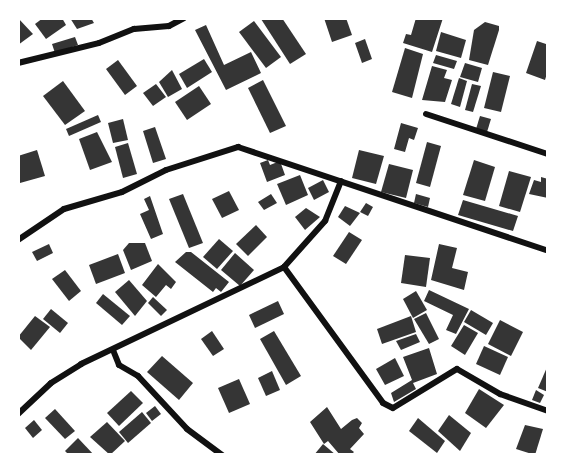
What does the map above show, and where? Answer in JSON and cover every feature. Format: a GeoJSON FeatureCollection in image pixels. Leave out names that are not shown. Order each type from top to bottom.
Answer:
{"type":"FeatureCollection","features":[{"type":"Feature","properties":{"kind":"street"},"geometry":{"type":"LineString","coordinates":[[18,63],[99,44],[134,29],[169,26],[184,18]]}},
{"type":"Feature","properties":{"kind":"street"},"geometry":{"type":"LineString","coordinates":[[426,114],[548,154]]}},
{"type":"Feature","properties":{"kind":"street"},"geometry":{"type":"LineString","coordinates":[[18,240],[64,209],[122,192],[166,170],[238,147],[548,251]]}},
{"type":"Feature","properties":{"kind":"street"},"geometry":{"type":"LineString","coordinates":[[18,414],[51,383],[113,350],[284,267],[325,221],[341,181]]}},
{"type":"Feature","properties":{"kind":"street"},"geometry":{"type":"LineString","coordinates":[[284,267],[382,403],[393,408],[456,369],[500,394],[548,411]]}},
{"type":"Feature","properties":{"kind":"street"},"geometry":{"type":"LineString","coordinates":[[113,350],[119,365],[138,376],[188,429],[222,455]]}},
{"type":"Feature","properties":{"kind":"building"},"geometry":{"type":"Polygon","coordinates":[[[18,18],[33,34],[18,45],[18,18]]]}},
{"type":"Feature","properties":{"kind":"building"},"geometry":{"type":"Polygon","coordinates":[[[43,18],[62,18],[66,25],[46,39],[35,24],[43,18]]]}},
{"type":"Feature","properties":{"kind":"building"},"geometry":{"type":"Polygon","coordinates":[[[70,18],[91,18],[94,23],[77,29],[70,18]]]}},
{"type":"Feature","properties":{"kind":"building"},"geometry":{"type":"Polygon","coordinates":[[[282,18],[306,54],[290,64],[261,19],[282,18]]]}},
{"type":"Feature","properties":{"kind":"building"},"geometry":{"type":"Polygon","coordinates":[[[324,18],[346,18],[352,35],[332,42],[324,18]]]}},
{"type":"Feature","properties":{"kind":"building"},"geometry":{"type":"Polygon","coordinates":[[[416,18],[443,18],[432,52],[403,43],[406,34],[411,35],[416,18]]]}},
{"type":"Feature","properties":{"kind":"building"},"geometry":{"type":"Polygon","coordinates":[[[254,21],[281,57],[266,68],[239,32],[254,21]]]}},
{"type":"Feature","properties":{"kind":"building"},"geometry":{"type":"Polygon","coordinates":[[[485,22],[499,26],[488,65],[469,60],[474,30],[485,22]]]}},
{"type":"Feature","properties":{"kind":"building"},"geometry":{"type":"Polygon","coordinates":[[[206,25],[224,65],[251,52],[261,73],[226,90],[195,30],[206,25]]]}},
{"type":"Feature","properties":{"kind":"building"},"geometry":{"type":"Polygon","coordinates":[[[441,32],[466,40],[461,58],[436,51],[441,32]]]}},
{"type":"Feature","properties":{"kind":"building"},"geometry":{"type":"Polygon","coordinates":[[[75,37],[78,45],[55,53],[52,44],[75,37]]]}},
{"type":"Feature","properties":{"kind":"building"},"geometry":{"type":"Polygon","coordinates":[[[547,38],[548,70],[545,80],[526,73],[537,41],[546,44],[547,38]]]}},
{"type":"Feature","properties":{"kind":"building"},"geometry":{"type":"Polygon","coordinates":[[[365,39],[372,59],[362,63],[355,43],[365,39]]]}},
{"type":"Feature","properties":{"kind":"building"},"geometry":{"type":"Polygon","coordinates":[[[405,48],[423,54],[412,98],[392,92],[405,48]]]}},
{"type":"Feature","properties":{"kind":"building"},"geometry":{"type":"Polygon","coordinates":[[[436,55],[457,61],[454,69],[433,63],[436,55]]]}},
{"type":"Feature","properties":{"kind":"building"},"geometry":{"type":"Polygon","coordinates":[[[204,59],[212,72],[187,88],[179,74],[204,59]]]}},
{"type":"Feature","properties":{"kind":"building"},"geometry":{"type":"Polygon","coordinates":[[[118,60],[137,86],[125,95],[106,69],[118,60]]]}},
{"type":"Feature","properties":{"kind":"building"},"geometry":{"type":"Polygon","coordinates":[[[465,63],[482,68],[478,82],[460,77],[465,63]]]}},
{"type":"Feature","properties":{"kind":"building"},"geometry":{"type":"Polygon","coordinates":[[[432,66],[447,70],[444,78],[452,80],[445,102],[422,100],[432,66]]]}},
{"type":"Feature","properties":{"kind":"building"},"geometry":{"type":"Polygon","coordinates":[[[172,70],[182,89],[168,97],[159,82],[172,70]]]}},
{"type":"Feature","properties":{"kind":"building"},"geometry":{"type":"Polygon","coordinates":[[[493,72],[510,76],[501,112],[484,108],[493,72]]]}},
{"type":"Feature","properties":{"kind":"building"},"geometry":{"type":"Polygon","coordinates":[[[459,78],[467,81],[460,107],[451,104],[459,78]]]}},
{"type":"Feature","properties":{"kind":"building"},"geometry":{"type":"Polygon","coordinates":[[[263,80],[286,126],[270,133],[248,88],[263,80]]]}},
{"type":"Feature","properties":{"kind":"building"},"geometry":{"type":"Polygon","coordinates":[[[63,81],[85,111],[65,125],[43,96],[63,81]]]}},
{"type":"Feature","properties":{"kind":"building"},"geometry":{"type":"Polygon","coordinates":[[[156,84],[166,97],[153,106],[143,93],[156,84]]]}},
{"type":"Feature","properties":{"kind":"building"},"geometry":{"type":"Polygon","coordinates":[[[472,84],[481,86],[473,112],[465,110],[472,84]]]}},
{"type":"Feature","properties":{"kind":"building"},"geometry":{"type":"Polygon","coordinates":[[[199,86],[211,104],[187,120],[175,102],[199,86]]]}},
{"type":"Feature","properties":{"kind":"building"},"geometry":{"type":"Polygon","coordinates":[[[98,115],[101,122],[69,136],[66,129],[98,115]]]}},
{"type":"Feature","properties":{"kind":"building"},"geometry":{"type":"Polygon","coordinates":[[[480,116],[491,119],[487,132],[476,129],[480,116]]]}},
{"type":"Feature","properties":{"kind":"building"},"geometry":{"type":"Polygon","coordinates":[[[123,119],[128,140],[113,143],[108,123],[123,119]]]}},
{"type":"Feature","properties":{"kind":"building"},"geometry":{"type":"Polygon","coordinates":[[[401,123],[418,128],[414,140],[409,138],[405,152],[394,149],[401,123]]]}},
{"type":"Feature","properties":{"kind":"building"},"geometry":{"type":"Polygon","coordinates":[[[155,127],[166,159],[153,163],[143,131],[155,127]]]}},
{"type":"Feature","properties":{"kind":"building"},"geometry":{"type":"Polygon","coordinates":[[[97,132],[112,162],[90,170],[79,139],[97,132]]]}},
{"type":"Feature","properties":{"kind":"building"},"geometry":{"type":"Polygon","coordinates":[[[427,142],[441,146],[430,187],[416,183],[427,142]]]}},
{"type":"Feature","properties":{"kind":"building"},"geometry":{"type":"Polygon","coordinates":[[[128,143],[137,174],[123,178],[115,147],[128,143]]]}},
{"type":"Feature","properties":{"kind":"building"},"geometry":{"type":"Polygon","coordinates":[[[37,150],[45,176],[20,183],[18,156],[37,150]]]}},
{"type":"Feature","properties":{"kind":"building"},"geometry":{"type":"Polygon","coordinates":[[[359,150],[384,156],[376,184],[352,178],[359,150]]]}},
{"type":"Feature","properties":{"kind":"building"},"geometry":{"type":"Polygon","coordinates":[[[268,160],[270,165],[280,161],[285,175],[267,182],[260,163],[268,160]]]}},
{"type":"Feature","properties":{"kind":"building"},"geometry":{"type":"Polygon","coordinates":[[[474,160],[495,167],[485,201],[463,195],[474,160]]]}},
{"type":"Feature","properties":{"kind":"building"},"geometry":{"type":"Polygon","coordinates":[[[389,164],[413,170],[406,198],[381,192],[389,164]]]}},
{"type":"Feature","properties":{"kind":"building"},"geometry":{"type":"Polygon","coordinates":[[[509,171],[531,177],[520,212],[499,206],[509,171]]]}},
{"type":"Feature","properties":{"kind":"building"},"geometry":{"type":"Polygon","coordinates":[[[300,175],[308,195],[286,205],[277,184],[300,175]]]}},
{"type":"Feature","properties":{"kind":"building"},"geometry":{"type":"Polygon","coordinates":[[[541,177],[548,179],[548,198],[529,194],[534,180],[541,182],[541,177]]]}},
{"type":"Feature","properties":{"kind":"building"},"geometry":{"type":"Polygon","coordinates":[[[323,180],[329,192],[314,200],[308,188],[323,180]]]}},
{"type":"Feature","properties":{"kind":"building"},"geometry":{"type":"Polygon","coordinates":[[[229,191],[239,210],[222,218],[212,199],[229,191]]]}},
{"type":"Feature","properties":{"kind":"building"},"geometry":{"type":"Polygon","coordinates":[[[183,194],[203,243],[189,248],[169,199],[183,194]]]}},
{"type":"Feature","properties":{"kind":"building"},"geometry":{"type":"Polygon","coordinates":[[[271,194],[277,203],[264,210],[258,202],[271,194]]]}},
{"type":"Feature","properties":{"kind":"building"},"geometry":{"type":"Polygon","coordinates":[[[416,194],[430,198],[428,207],[414,203],[416,194]]]}},
{"type":"Feature","properties":{"kind":"building"},"geometry":{"type":"Polygon","coordinates":[[[150,196],[163,234],[151,239],[140,214],[149,210],[144,199],[150,196]]]}},
{"type":"Feature","properties":{"kind":"building"},"geometry":{"type":"Polygon","coordinates":[[[463,200],[518,216],[513,231],[458,215],[463,200]]]}},
{"type":"Feature","properties":{"kind":"building"},"geometry":{"type":"Polygon","coordinates":[[[366,203],[373,207],[368,216],[360,212],[366,203]]]}},
{"type":"Feature","properties":{"kind":"building"},"geometry":{"type":"Polygon","coordinates":[[[345,206],[360,213],[350,226],[338,217],[345,206]]]}},
{"type":"Feature","properties":{"kind":"building"},"geometry":{"type":"Polygon","coordinates":[[[306,208],[320,217],[305,230],[295,217],[306,208]]]}},
{"type":"Feature","properties":{"kind":"building"},"geometry":{"type":"Polygon","coordinates":[[[256,225],[267,237],[248,256],[236,244],[256,225]]]}},
{"type":"Feature","properties":{"kind":"building"},"geometry":{"type":"Polygon","coordinates":[[[349,232],[362,240],[346,264],[333,256],[349,232]]]}},
{"type":"Feature","properties":{"kind":"building"},"geometry":{"type":"Polygon","coordinates":[[[219,239],[233,251],[217,269],[203,257],[219,239]]]}},
{"type":"Feature","properties":{"kind":"building"},"geometry":{"type":"Polygon","coordinates":[[[129,243],[145,243],[152,261],[131,270],[123,250],[129,243]]]}},
{"type":"Feature","properties":{"kind":"building"},"geometry":{"type":"Polygon","coordinates":[[[49,244],[53,253],[37,261],[32,252],[49,244]]]}},
{"type":"Feature","properties":{"kind":"building"},"geometry":{"type":"Polygon","coordinates":[[[439,244],[457,248],[452,268],[468,272],[464,290],[431,280],[439,244]]]}},
{"type":"Feature","properties":{"kind":"building"},"geometry":{"type":"Polygon","coordinates":[[[186,252],[191,252],[229,282],[221,292],[216,288],[213,292],[175,262],[186,252]]]}},
{"type":"Feature","properties":{"kind":"building"},"geometry":{"type":"Polygon","coordinates":[[[235,253],[254,270],[240,286],[221,270],[235,253]]]}},
{"type":"Feature","properties":{"kind":"building"},"geometry":{"type":"Polygon","coordinates":[[[118,254],[125,273],[96,284],[89,265],[118,254]]]}},
{"type":"Feature","properties":{"kind":"building"},"geometry":{"type":"Polygon","coordinates":[[[405,255],[430,258],[426,287],[401,283],[405,255]]]}},
{"type":"Feature","properties":{"kind":"building"},"geometry":{"type":"Polygon","coordinates":[[[158,264],[176,282],[171,289],[166,285],[156,297],[142,285],[158,264]]]}},
{"type":"Feature","properties":{"kind":"building"},"geometry":{"type":"Polygon","coordinates":[[[65,270],[81,291],[69,301],[52,279],[65,270]]]}},
{"type":"Feature","properties":{"kind":"building"},"geometry":{"type":"Polygon","coordinates":[[[129,280],[147,301],[135,316],[115,292],[129,280]]]}},
{"type":"Feature","properties":{"kind":"building"},"geometry":{"type":"Polygon","coordinates":[[[429,290],[469,309],[456,334],[446,330],[453,315],[424,301],[429,290]]]}},
{"type":"Feature","properties":{"kind":"building"},"geometry":{"type":"Polygon","coordinates":[[[416,291],[427,310],[413,318],[403,299],[416,291]]]}},
{"type":"Feature","properties":{"kind":"building"},"geometry":{"type":"Polygon","coordinates":[[[103,294],[130,316],[122,325],[96,303],[103,294]]]}},
{"type":"Feature","properties":{"kind":"building"},"geometry":{"type":"Polygon","coordinates":[[[153,297],[167,310],[161,316],[148,303],[153,297]]]}},
{"type":"Feature","properties":{"kind":"building"},"geometry":{"type":"Polygon","coordinates":[[[278,301],[284,314],[255,328],[249,315],[278,301]]]}},
{"type":"Feature","properties":{"kind":"building"},"geometry":{"type":"Polygon","coordinates":[[[51,309],[68,323],[60,333],[43,319],[51,309]]]}},
{"type":"Feature","properties":{"kind":"building"},"geometry":{"type":"Polygon","coordinates":[[[471,310],[493,323],[486,335],[464,322],[471,310]]]}},
{"type":"Feature","properties":{"kind":"building"},"geometry":{"type":"Polygon","coordinates":[[[426,313],[439,339],[429,344],[414,319],[426,313]]]}},
{"type":"Feature","properties":{"kind":"building"},"geometry":{"type":"Polygon","coordinates":[[[35,316],[50,327],[31,350],[18,337],[35,316]]]}},
{"type":"Feature","properties":{"kind":"building"},"geometry":{"type":"Polygon","coordinates":[[[411,316],[416,332],[382,344],[377,329],[411,316]]]}},
{"type":"Feature","properties":{"kind":"building"},"geometry":{"type":"Polygon","coordinates":[[[500,320],[523,332],[511,356],[488,344],[500,320]]]}},
{"type":"Feature","properties":{"kind":"building"},"geometry":{"type":"Polygon","coordinates":[[[464,325],[478,333],[465,355],[451,346],[464,325]]]}},
{"type":"Feature","properties":{"kind":"building"},"geometry":{"type":"Polygon","coordinates":[[[212,331],[224,349],[213,356],[201,339],[212,331]]]}},
{"type":"Feature","properties":{"kind":"building"},"geometry":{"type":"Polygon","coordinates":[[[274,331],[301,376],[286,385],[260,339],[274,331]]]}},
{"type":"Feature","properties":{"kind":"building"},"geometry":{"type":"Polygon","coordinates":[[[416,334],[420,342],[401,350],[396,341],[416,334]]]}},
{"type":"Feature","properties":{"kind":"building"},"geometry":{"type":"Polygon","coordinates":[[[484,346],[508,357],[500,375],[476,364],[484,346]]]}},
{"type":"Feature","properties":{"kind":"building"},"geometry":{"type":"Polygon","coordinates":[[[429,348],[437,374],[413,383],[416,389],[394,402],[391,393],[412,380],[403,357],[429,348]]]}},
{"type":"Feature","properties":{"kind":"building"},"geometry":{"type":"Polygon","coordinates":[[[162,356],[193,383],[179,400],[147,372],[162,356]]]}},
{"type":"Feature","properties":{"kind":"building"},"geometry":{"type":"Polygon","coordinates":[[[395,358],[404,376],[385,385],[376,369],[395,358]]]}},
{"type":"Feature","properties":{"kind":"building"},"geometry":{"type":"Polygon","coordinates":[[[548,365],[548,392],[538,388],[548,365]]]}},
{"type":"Feature","properties":{"kind":"building"},"geometry":{"type":"Polygon","coordinates":[[[272,371],[280,390],[266,396],[258,378],[272,371]]]}},
{"type":"Feature","properties":{"kind":"building"},"geometry":{"type":"Polygon","coordinates":[[[239,379],[250,404],[229,413],[218,388],[239,379]]]}},
{"type":"Feature","properties":{"kind":"building"},"geometry":{"type":"Polygon","coordinates":[[[479,389],[504,405],[486,428],[465,413],[479,389]]]}},
{"type":"Feature","properties":{"kind":"building"},"geometry":{"type":"Polygon","coordinates":[[[536,390],[544,395],[540,403],[532,400],[536,390]]]}},
{"type":"Feature","properties":{"kind":"building"},"geometry":{"type":"Polygon","coordinates":[[[131,391],[143,403],[119,426],[107,413],[131,391]]]}},
{"type":"Feature","properties":{"kind":"building"},"geometry":{"type":"Polygon","coordinates":[[[155,406],[161,414],[152,421],[146,413],[155,406]]]}},
{"type":"Feature","properties":{"kind":"building"},"geometry":{"type":"Polygon","coordinates":[[[327,407],[341,429],[357,418],[362,423],[359,428],[364,434],[350,449],[354,452],[351,455],[340,455],[328,441],[324,444],[310,422],[327,407]]]}},
{"type":"Feature","properties":{"kind":"building"},"geometry":{"type":"Polygon","coordinates":[[[55,409],[75,431],[65,439],[45,418],[55,409]]]}},
{"type":"Feature","properties":{"kind":"building"},"geometry":{"type":"Polygon","coordinates":[[[142,412],[151,423],[128,443],[119,432],[142,412]]]}},
{"type":"Feature","properties":{"kind":"building"},"geometry":{"type":"Polygon","coordinates":[[[449,415],[471,433],[460,451],[438,431],[449,415]]]}},
{"type":"Feature","properties":{"kind":"building"},"geometry":{"type":"Polygon","coordinates":[[[418,418],[445,441],[437,453],[409,431],[418,418]]]}},
{"type":"Feature","properties":{"kind":"building"},"geometry":{"type":"Polygon","coordinates":[[[34,420],[42,430],[33,438],[25,428],[34,420]]]}},
{"type":"Feature","properties":{"kind":"building"},"geometry":{"type":"Polygon","coordinates":[[[107,422],[125,441],[110,455],[90,437],[107,422]]]}},
{"type":"Feature","properties":{"kind":"building"},"geometry":{"type":"Polygon","coordinates":[[[525,425],[543,429],[535,455],[516,449],[525,425]]]}},
{"type":"Feature","properties":{"kind":"building"},"geometry":{"type":"Polygon","coordinates":[[[78,438],[94,455],[69,455],[65,451],[78,438]]]}},
{"type":"Feature","properties":{"kind":"building"},"geometry":{"type":"Polygon","coordinates":[[[323,444],[336,455],[314,455],[323,444]]]}}]}
